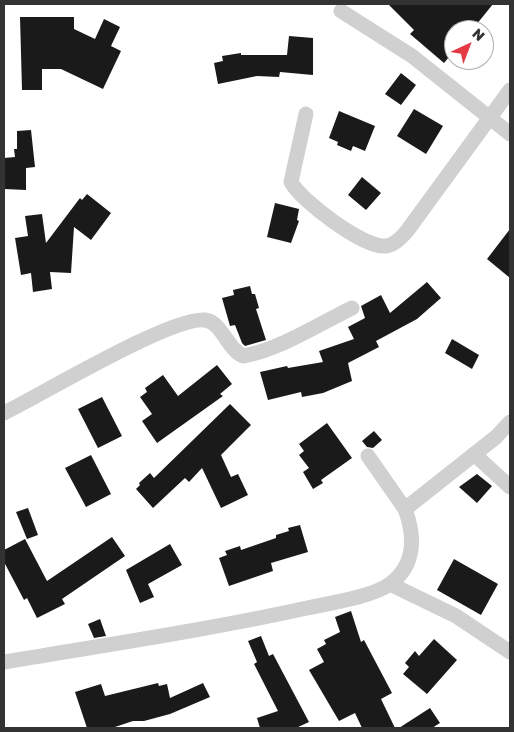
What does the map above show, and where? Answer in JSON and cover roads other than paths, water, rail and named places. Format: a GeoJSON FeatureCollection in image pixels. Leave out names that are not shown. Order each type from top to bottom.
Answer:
{"type":"FeatureCollection","features":[{"type":"Feature","properties":{"kind":"street"},"geometry":{"type":"LineString","coordinates":[[341,11],[412,56],[510,134]]}},
{"type":"Feature","properties":{"kind":"street"},"geometry":{"type":"LineString","coordinates":[[306,114],[291,182],[295,190],[308,203],[344,229],[370,243],[385,246],[398,241],[407,231],[510,90]]}},
{"type":"Feature","properties":{"kind":"street"},"geometry":{"type":"LineString","coordinates":[[4,413],[165,331],[198,320],[207,320],[214,324],[232,348],[243,356],[296,336],[352,308]]}},
{"type":"Feature","properties":{"kind":"street"},"geometry":{"type":"LineString","coordinates":[[405,509],[496,437],[510,422]]}},
{"type":"Feature","properties":{"kind":"street"},"geometry":{"type":"LineString","coordinates":[[474,454],[510,487]]}},
{"type":"Feature","properties":{"kind":"street"},"geometry":{"type":"LineString","coordinates":[[4,662],[277,615],[358,597],[390,584],[407,567],[412,549],[410,523],[405,509],[368,456]]}},
{"type":"Feature","properties":{"kind":"street"},"geometry":{"type":"LineString","coordinates":[[390,584],[456,616],[510,652]]}}]}
